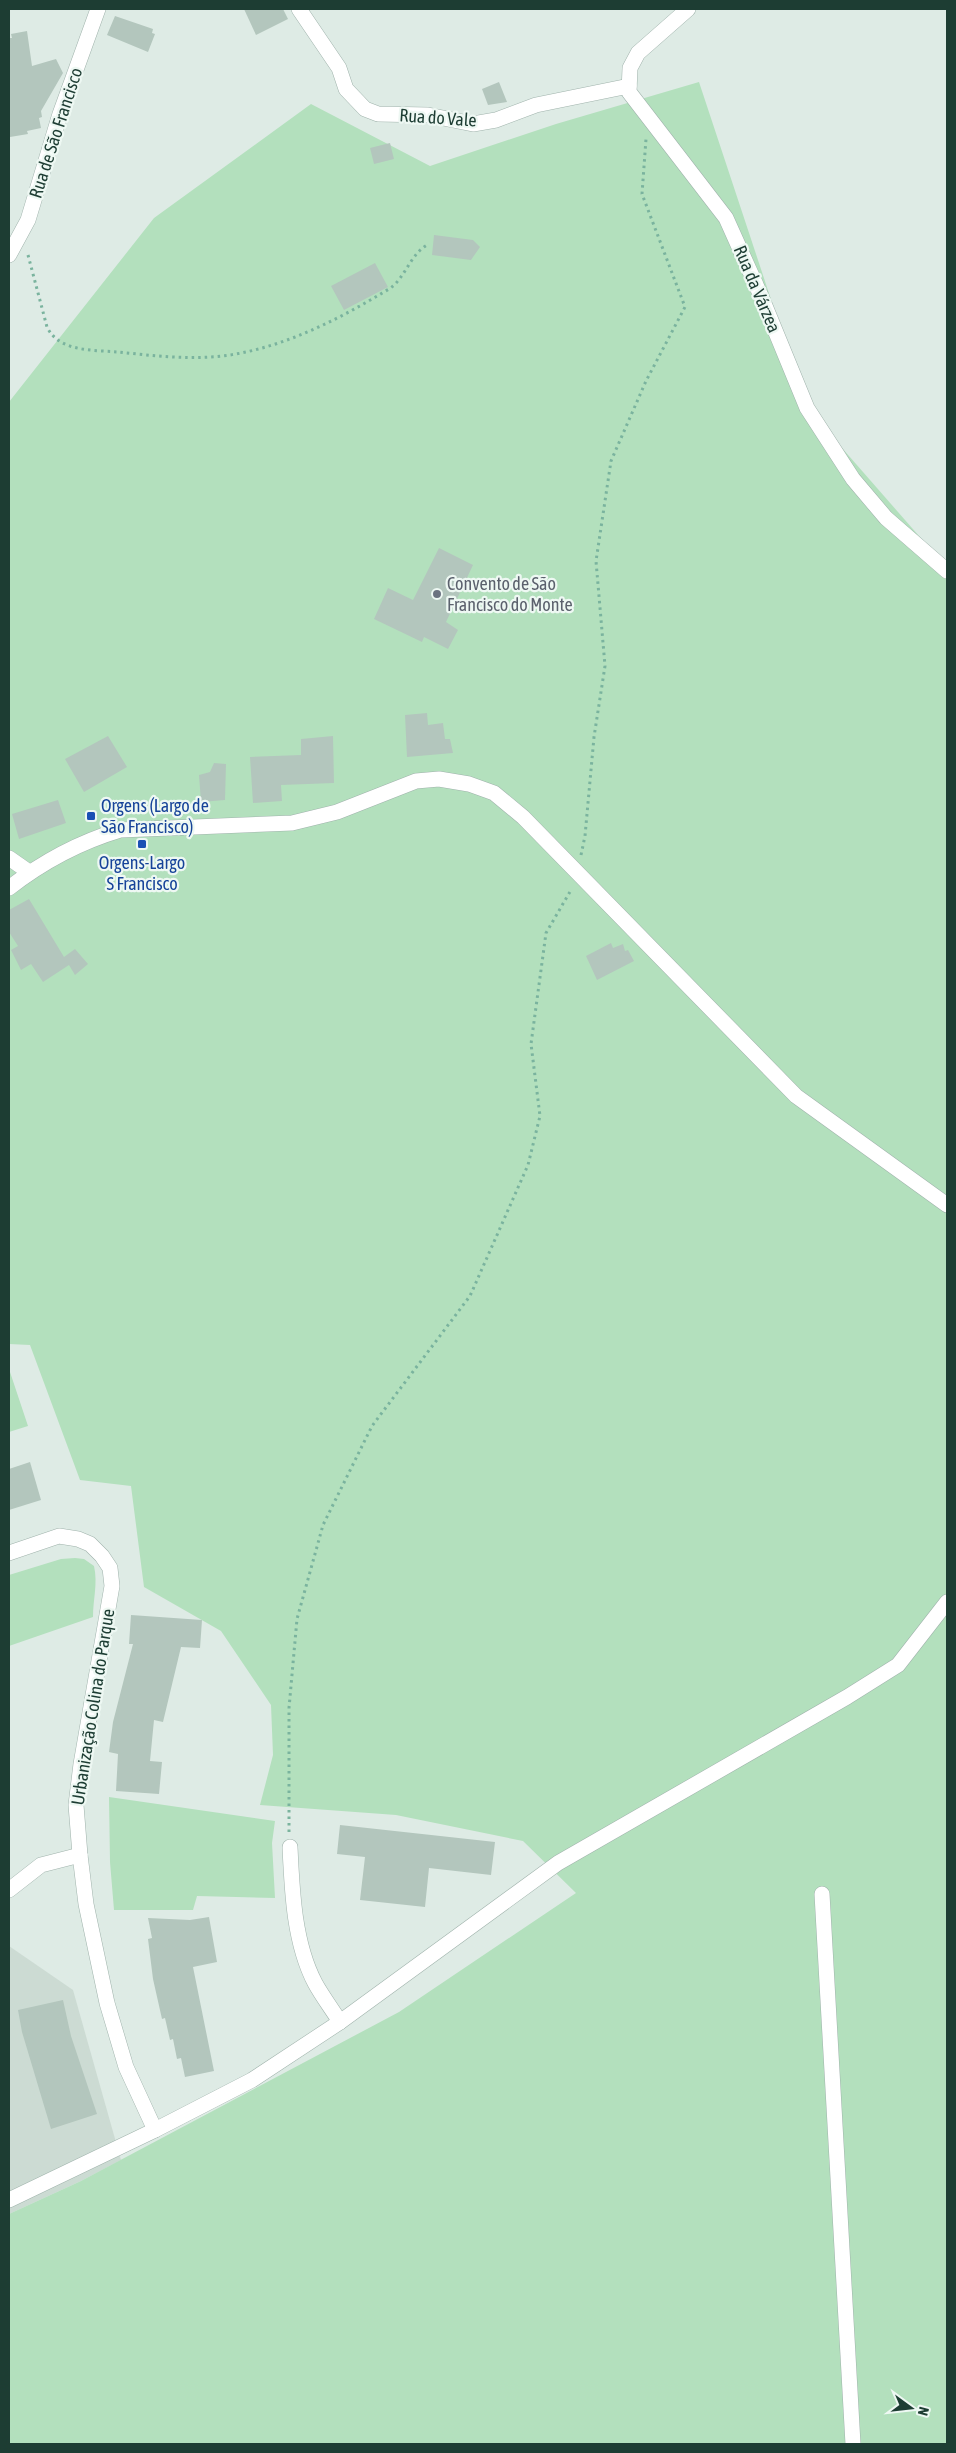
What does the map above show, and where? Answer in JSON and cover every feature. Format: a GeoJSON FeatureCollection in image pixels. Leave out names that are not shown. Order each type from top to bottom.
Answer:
{"type":"FeatureCollection","features":[{"type":"Feature","properties":{"kind":"street","name":"Rua de São Francisco"},"geometry":{"type":"LineString","coordinates":[[9,255],[28,220],[60,114],[98,9]]}},
{"type":"Feature","properties":{"kind":"street","name":"Rua do Vale"},"geometry":{"type":"LineString","coordinates":[[299,9],[338,68],[346,89],[365,109],[378,114],[428,115],[472,124],[496,120],[536,105],[629,86]]}},
{"type":"Feature","properties":{"kind":"street"},"geometry":{"type":"LineString","coordinates":[[629,86],[630,68],[638,53],[688,9]]}},
{"type":"Feature","properties":{"kind":"street","name":"Rua da Várzea"},"geometry":{"type":"LineString","coordinates":[[629,86],[629,92],[726,218],[762,296],[807,408],[853,479],[886,518],[947,571]]}},
{"type":"Feature","properties":{"kind":"street"},"geometry":{"type":"LineString","coordinates":[[9,888],[29,872],[100,836],[120,830],[292,823],[337,812],[416,781],[439,779],[469,784],[494,793],[523,817],[796,1096],[947,1205]]}},
{"type":"Feature","properties":{"kind":"street"},"geometry":{"type":"LineString","coordinates":[[9,858],[29,872]]}},
{"type":"Feature","properties":{"kind":"street","name":"Urbanização Colina do Parque"},"geometry":{"type":"LineString","coordinates":[[9,1553],[59,1536],[90,1544],[110,1568],[112,1586],[77,1797],[80,1855],[86,1904],[107,2003],[126,2067],[155,2130]]}},
{"type":"Feature","properties":{"kind":"street"},"geometry":{"type":"LineString","coordinates":[[9,2200],[155,2130],[252,2080],[340,2022],[558,1863],[847,1697],[898,1665],[947,1602]]}},
{"type":"Feature","properties":{"kind":"street"},"geometry":{"type":"LineString","coordinates":[[290,1839],[292,1893],[302,1944],[314,1982],[340,2022]]}},
{"type":"Feature","properties":{"kind":"street"},"geometry":{"type":"LineString","coordinates":[[9,1890],[41,1865],[80,1855]]}},
{"type":"Feature","properties":{"kind":"street"},"geometry":{"type":"LineString","coordinates":[[822,1894],[853,2444]]}},
{"type":"Feature","properties":{"kind":"path"},"geometry":{"type":"LineString","coordinates":[[290,1839],[289,1708],[296,1618],[323,1525],[372,1426],[470,1296],[528,1164],[540,1116],[531,1044],[546,933],[570,893],[586,836],[594,737],[605,666],[596,561],[611,461],[646,381],[685,307],[642,194],[648,116]]}},
{"type":"Feature","properties":{"kind":"path"},"geometry":{"type":"LineString","coordinates":[[20,236],[30,260],[47,327],[51,336],[61,344],[115,352],[181,357],[235,354],[292,339],[336,319],[392,287],[420,248],[429,244]]}},
{"type":"Feature","properties":{"kind":"shaded area"},"geometry":{"type":"Polygon","coordinates":[[[9,1946],[73,1990],[121,2160],[81,2181],[9,2214],[9,1946]]]}},
{"type":"Feature","properties":{"kind":"green space"},"geometry":{"type":"Polygon","coordinates":[[[699,82],[807,408],[947,568],[947,2444],[9,2444],[9,2214],[81,2181],[399,2012],[576,1893],[523,1841],[396,1815],[260,1805],[273,1755],[271,1705],[221,1631],[144,1587],[131,1486],[80,1480],[30,1345],[9,1344],[9,402],[154,218],[311,104],[430,166],[556,124],[699,82]]]}},
{"type":"Feature","properties":{"kind":"green space"},"geometry":{"type":"Polygon","coordinates":[[[9,1369],[28,1426],[9,1432],[9,1369]]]}},
{"type":"Feature","properties":{"kind":"green space"},"geometry":{"type":"Polygon","coordinates":[[[61,1559],[84,1559],[94,1566],[93,1617],[9,1646],[9,1575],[61,1559]]]}},
{"type":"Feature","properties":{"kind":"green space"},"geometry":{"type":"Polygon","coordinates":[[[109,1797],[275,1821],[272,1843],[275,1898],[197,1896],[193,1910],[114,1910],[110,1862],[109,1797]]]}},
{"type":"Feature","properties":{"kind":"building"},"geometry":{"type":"Polygon","coordinates":[[[244,9],[283,9],[288,19],[256,35],[244,9]]]}},
{"type":"Feature","properties":{"kind":"building"},"geometry":{"type":"Polygon","coordinates":[[[115,16],[153,29],[152,33],[155,34],[148,52],[107,35],[115,16]]]}},
{"type":"Feature","properties":{"kind":"building"},"geometry":{"type":"Polygon","coordinates":[[[27,31],[32,66],[56,59],[63,73],[41,111],[42,117],[39,118],[41,128],[27,131],[28,134],[10,137],[9,38],[12,38],[11,34],[27,31]]]}},
{"type":"Feature","properties":{"kind":"building"},"geometry":{"type":"Polygon","coordinates":[[[499,82],[507,102],[488,105],[482,89],[499,82]]]}},
{"type":"Feature","properties":{"kind":"building"},"geometry":{"type":"Polygon","coordinates":[[[390,143],[394,159],[374,164],[370,148],[390,143]]]}},
{"type":"Feature","properties":{"kind":"building"},"geometry":{"type":"Polygon","coordinates":[[[434,235],[473,240],[480,247],[471,260],[432,255],[434,235]]]}},
{"type":"Feature","properties":{"kind":"building"},"geometry":{"type":"Polygon","coordinates":[[[375,263],[388,287],[344,310],[331,286],[375,263]]]}},
{"type":"Feature","properties":{"kind":"building","name":"Convento de São Francisco do Monte"},"geometry":{"type":"Polygon","coordinates":[[[439,548],[473,565],[446,622],[458,630],[448,649],[424,637],[422,642],[374,619],[388,588],[413,600],[439,548]]]}},
{"type":"Feature","properties":{"kind":"building"},"geometry":{"type":"Polygon","coordinates":[[[427,713],[428,725],[443,723],[445,739],[450,739],[453,753],[407,757],[405,715],[427,713]]]}},
{"type":"Feature","properties":{"kind":"building"},"geometry":{"type":"Polygon","coordinates":[[[108,736],[127,767],[84,792],[65,759],[108,736]]]}},
{"type":"Feature","properties":{"kind":"building"},"geometry":{"type":"Polygon","coordinates":[[[333,736],[334,783],[281,785],[282,801],[253,803],[250,757],[301,755],[301,739],[333,736]]]}},
{"type":"Feature","properties":{"kind":"building"},"geometry":{"type":"Polygon","coordinates":[[[214,763],[226,764],[225,800],[201,802],[199,775],[210,772],[214,763]]]}},
{"type":"Feature","properties":{"kind":"building"},"geometry":{"type":"Polygon","coordinates":[[[58,800],[66,823],[19,839],[12,814],[58,800]]]}},
{"type":"Feature","properties":{"kind":"building"},"geometry":{"type":"Polygon","coordinates":[[[29,899],[64,957],[75,949],[88,964],[75,975],[69,965],[43,982],[31,964],[21,970],[11,950],[18,946],[9,932],[9,910],[29,899]]]}},
{"type":"Feature","properties":{"kind":"building"},"geometry":{"type":"Polygon","coordinates":[[[611,943],[613,948],[623,944],[625,951],[628,950],[634,961],[597,980],[586,956],[611,943]]]}},
{"type":"Feature","properties":{"kind":"building"},"geometry":{"type":"Polygon","coordinates":[[[30,1462],[41,1500],[9,1510],[9,1469],[30,1462]]]}},
{"type":"Feature","properties":{"kind":"building"},"geometry":{"type":"Polygon","coordinates":[[[131,1615],[202,1620],[200,1648],[181,1647],[163,1722],[154,1720],[150,1761],[162,1762],[159,1794],[116,1791],[118,1754],[109,1752],[113,1722],[133,1644],[129,1644],[131,1615]]]}},
{"type":"Feature","properties":{"kind":"building"},"geometry":{"type":"Polygon","coordinates":[[[340,1825],[495,1842],[491,1875],[429,1868],[425,1907],[360,1900],[365,1857],[337,1854],[340,1825]]]}},
{"type":"Feature","properties":{"kind":"building"},"geometry":{"type":"Polygon","coordinates":[[[209,1917],[217,1962],[193,1967],[214,2071],[185,2077],[181,2058],[177,2059],[173,2039],[170,2040],[165,2018],[162,2019],[153,1979],[148,1939],[152,1938],[148,1918],[190,1920],[209,1917]]]}},
{"type":"Feature","properties":{"kind":"building"},"geometry":{"type":"Polygon","coordinates":[[[63,2000],[71,2036],[97,2114],[51,2129],[22,2032],[18,2010],[63,2000]]]}},
{"type":"Feature","properties":{"kind":"place","name":"Convento de São Francisco do Monte"},"geometry":{"type":"Point","coordinates":[437,594]}},
{"type":"Feature","properties":{"kind":"place","name":"Orgens (Largo de São Francisco)"},"geometry":{"type":"Point","coordinates":[91,816]}},
{"type":"Feature","properties":{"kind":"place","name":"Orgens-Largo S Francisco"},"geometry":{"type":"Point","coordinates":[142,844]}}]}
